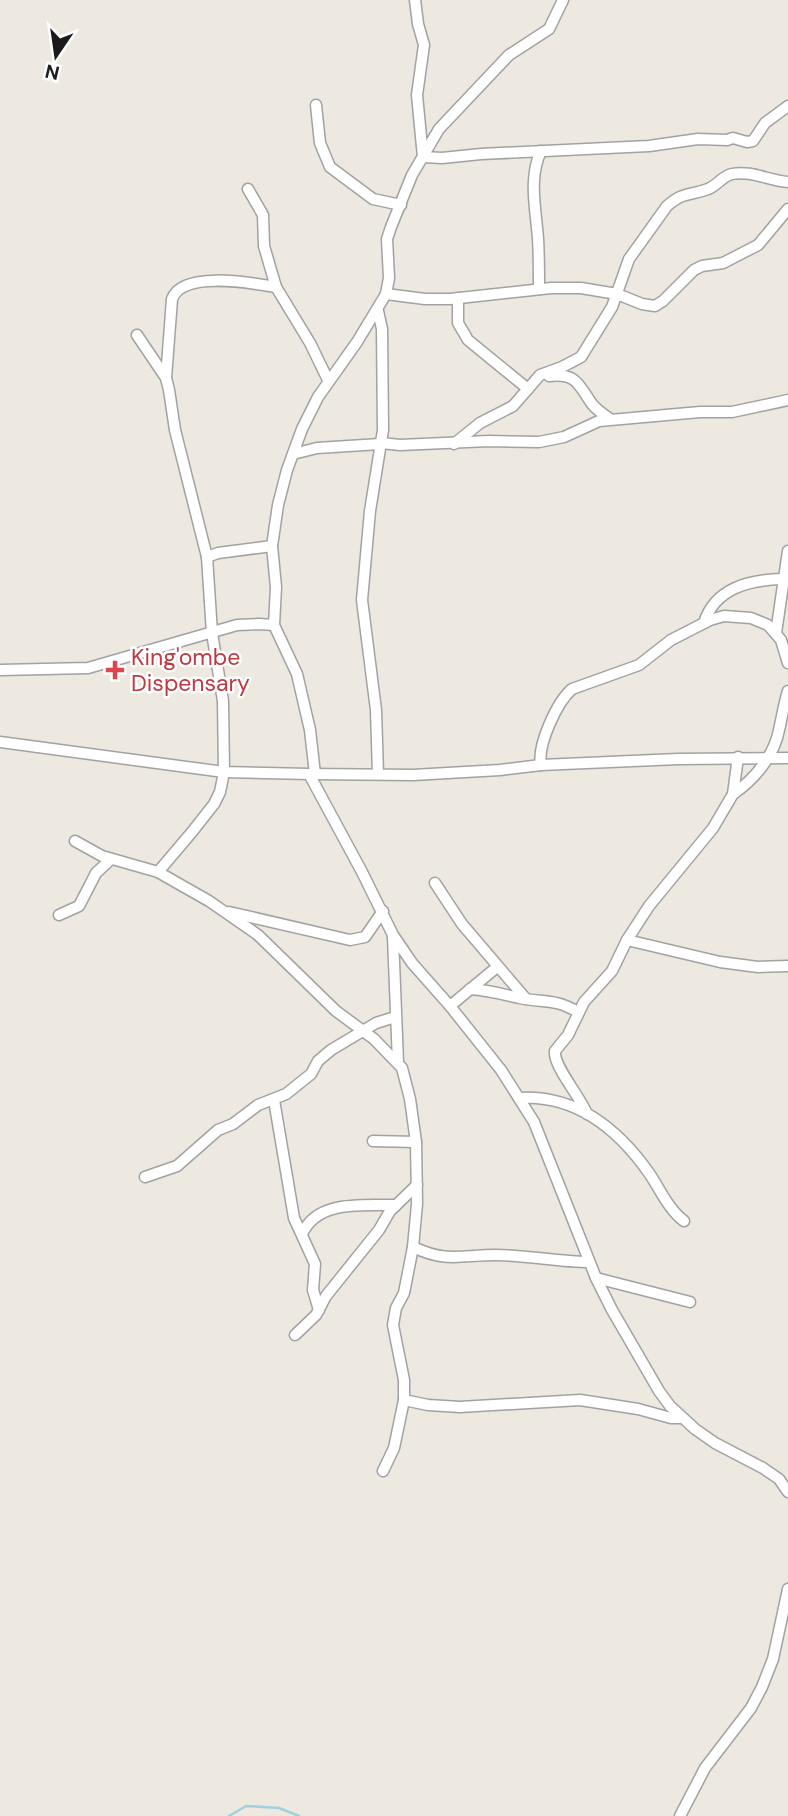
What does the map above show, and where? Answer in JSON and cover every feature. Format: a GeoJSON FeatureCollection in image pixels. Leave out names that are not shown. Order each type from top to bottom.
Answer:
{"type":"FeatureCollection","features":[{"type":"Feature","properties":{"kind":"street"},"geometry":{"type":"LineString","coordinates":[[415,0],[424,45],[417,95],[423,156]]}},
{"type":"Feature","properties":{"kind":"street"},"geometry":{"type":"LineString","coordinates":[[563,0],[549,29],[509,55],[439,129],[423,156],[387,239],[389,278],[386,294],[378,311],[328,380],[302,429],[293,454],[278,505],[272,546],[276,587],[274,625],[297,674],[310,730],[312,774],[393,935],[519,1098],[542,1138],[596,1278],[617,1320],[659,1391],[682,1418],[715,1443],[779,1479],[788,1492]]}},
{"type":"Feature","properties":{"kind":"street"},"geometry":{"type":"LineString","coordinates":[[316,105],[320,143],[330,167],[373,199],[401,205]]}},
{"type":"Feature","properties":{"kind":"street"},"geometry":{"type":"LineString","coordinates":[[423,156],[442,158],[649,145],[698,139],[712,141],[733,138],[750,142],[765,123],[788,106]]}},
{"type":"Feature","properties":{"kind":"street"},"geometry":{"type":"LineString","coordinates":[[540,289],[533,188],[536,162],[541,151]]}},
{"type":"Feature","properties":{"kind":"street"},"geometry":{"type":"LineString","coordinates":[[454,444],[480,423],[513,406],[543,373],[581,357],[607,317],[629,259],[674,200],[693,191],[708,189],[732,174],[788,182]]}},
{"type":"Feature","properties":{"kind":"street"},"geometry":{"type":"LineString","coordinates":[[248,189],[263,215],[264,246],[276,287],[310,343],[328,380]]}},
{"type":"Feature","properties":{"kind":"street"},"geometry":{"type":"LineString","coordinates":[[386,294],[425,299],[540,289],[594,289],[642,304],[658,304],[694,270],[723,263],[758,245],[788,209]]}},
{"type":"Feature","properties":{"kind":"street"},"geometry":{"type":"LineString","coordinates":[[158,872],[214,804],[220,792],[224,772],[223,701],[212,632],[207,557],[175,430],[166,378],[172,299],[175,291],[182,286],[204,281],[242,282],[276,287]]}},
{"type":"Feature","properties":{"kind":"street"},"geometry":{"type":"LineString","coordinates":[[458,298],[458,323],[468,340],[528,390]]}},
{"type":"Feature","properties":{"kind":"street"},"geometry":{"type":"LineString","coordinates":[[378,311],[382,329],[383,430],[370,510],[362,600],[376,710],[378,774]]}},
{"type":"Feature","properties":{"kind":"street"},"geometry":{"type":"LineString","coordinates":[[137,335],[166,378]]}},
{"type":"Feature","properties":{"kind":"street"},"geometry":{"type":"LineString","coordinates":[[537,379],[563,375],[573,378],[594,406],[610,419]]}},
{"type":"Feature","properties":{"kind":"street"},"geometry":{"type":"LineString","coordinates":[[293,454],[317,448],[381,444],[539,442],[564,437],[610,419],[732,412],[788,400]]}},
{"type":"Feature","properties":{"kind":"street"},"geometry":{"type":"LineString","coordinates":[[207,557],[218,553],[272,546]]}},
{"type":"Feature","properties":{"kind":"street"},"geometry":{"type":"LineString","coordinates":[[776,633],[788,551]]}},
{"type":"Feature","properties":{"kind":"street"},"geometry":{"type":"LineString","coordinates":[[704,623],[708,613],[729,590],[751,581],[782,579]]}},
{"type":"Feature","properties":{"kind":"street"},"geometry":{"type":"LineString","coordinates":[[541,765],[540,758],[551,722],[565,695],[572,689],[639,665],[671,640],[704,623],[724,616],[741,616],[762,621],[776,633],[784,647],[788,663]]}},
{"type":"Feature","properties":{"kind":"street"},"geometry":{"type":"LineString","coordinates":[[0,670],[88,668],[246,624],[274,625]]}},
{"type":"Feature","properties":{"kind":"street"},"geometry":{"type":"LineString","coordinates":[[587,1114],[567,1077],[558,1068],[554,1055],[571,1029],[578,1012],[612,971],[627,940],[660,891],[701,844],[733,794],[751,780],[768,757],[779,728],[788,691]]}},
{"type":"Feature","properties":{"kind":"street"},"geometry":{"type":"LineString","coordinates":[[779,728],[788,741]]}},
{"type":"Feature","properties":{"kind":"street"},"geometry":{"type":"LineString","coordinates":[[0,742],[224,772],[312,774],[413,775],[541,765],[738,757],[788,758]]}},
{"type":"Feature","properties":{"kind":"street"},"geometry":{"type":"LineString","coordinates":[[733,794],[738,757]]}},
{"type":"Feature","properties":{"kind":"street"},"geometry":{"type":"LineString","coordinates":[[75,841],[92,852],[158,872],[222,910],[266,941],[336,1011],[398,1062],[406,1077],[416,1142],[414,1247],[404,1293],[396,1308],[393,1325],[404,1380],[404,1400],[394,1448],[383,1471]]}},
{"type":"Feature","properties":{"kind":"street"},"geometry":{"type":"LineString","coordinates":[[59,915],[79,905],[96,873],[111,859]]}},
{"type":"Feature","properties":{"kind":"street"},"geometry":{"type":"LineString","coordinates":[[435,883],[462,924],[526,999]]}},
{"type":"Feature","properties":{"kind":"street"},"geometry":{"type":"LineString","coordinates":[[222,910],[350,940],[365,937],[383,911]]}},
{"type":"Feature","properties":{"kind":"street"},"geometry":{"type":"LineString","coordinates":[[393,935],[398,1062]]}},
{"type":"Feature","properties":{"kind":"street"},"geometry":{"type":"LineString","coordinates":[[627,940],[720,962],[778,968],[788,966]]}},
{"type":"Feature","properties":{"kind":"street"},"geometry":{"type":"LineString","coordinates":[[450,1006],[497,967]]}},
{"type":"Feature","properties":{"kind":"street"},"geometry":{"type":"LineString","coordinates":[[470,989],[494,990],[526,999],[557,1001],[578,1012]]}},
{"type":"Feature","properties":{"kind":"street"},"geometry":{"type":"LineString","coordinates":[[145,1177],[177,1166],[218,1130],[233,1124],[258,1105],[286,1094],[311,1074],[323,1056],[363,1031],[395,1017]]}},
{"type":"Feature","properties":{"kind":"street"},"geometry":{"type":"LineString","coordinates":[[519,1098],[550,1098],[587,1114],[630,1147],[670,1206],[684,1221]]}},
{"type":"Feature","properties":{"kind":"street"},"geometry":{"type":"LineString","coordinates":[[274,1100],[294,1218],[315,1264],[313,1290],[319,1310]]}},
{"type":"Feature","properties":{"kind":"street"},"geometry":{"type":"LineString","coordinates":[[373,1141],[416,1142]]}},
{"type":"Feature","properties":{"kind":"street"},"geometry":{"type":"LineString","coordinates":[[295,1335],[307,1326],[335,1284],[396,1206],[417,1185]]}},
{"type":"Feature","properties":{"kind":"street"},"geometry":{"type":"LineString","coordinates":[[302,1234],[311,1219],[330,1209],[396,1206]]}},
{"type":"Feature","properties":{"kind":"street"},"geometry":{"type":"LineString","coordinates":[[414,1247],[433,1256],[452,1258],[493,1255],[589,1262]]}},
{"type":"Feature","properties":{"kind":"street"},"geometry":{"type":"LineString","coordinates":[[596,1278],[691,1302]]}},
{"type":"Feature","properties":{"kind":"street"},"geometry":{"type":"LineString","coordinates":[[404,1400],[460,1407],[580,1400],[682,1418]]}},
{"type":"Feature","properties":{"kind":"street"},"geometry":{"type":"LineString","coordinates":[[680,1816],[705,1768],[743,1718],[762,1686],[773,1660],[785,1616],[788,1589]]}},
{"type":"Feature","properties":{"kind":"waterway"},"geometry":{"type":"LineString","coordinates":[[229,1816],[246,1806],[279,1808],[299,1816]]}},
{"type":"Feature","properties":{"kind":"place","name":"King'ombe Dispensary"},"geometry":{"type":"Point","coordinates":[115,670]}}]}
